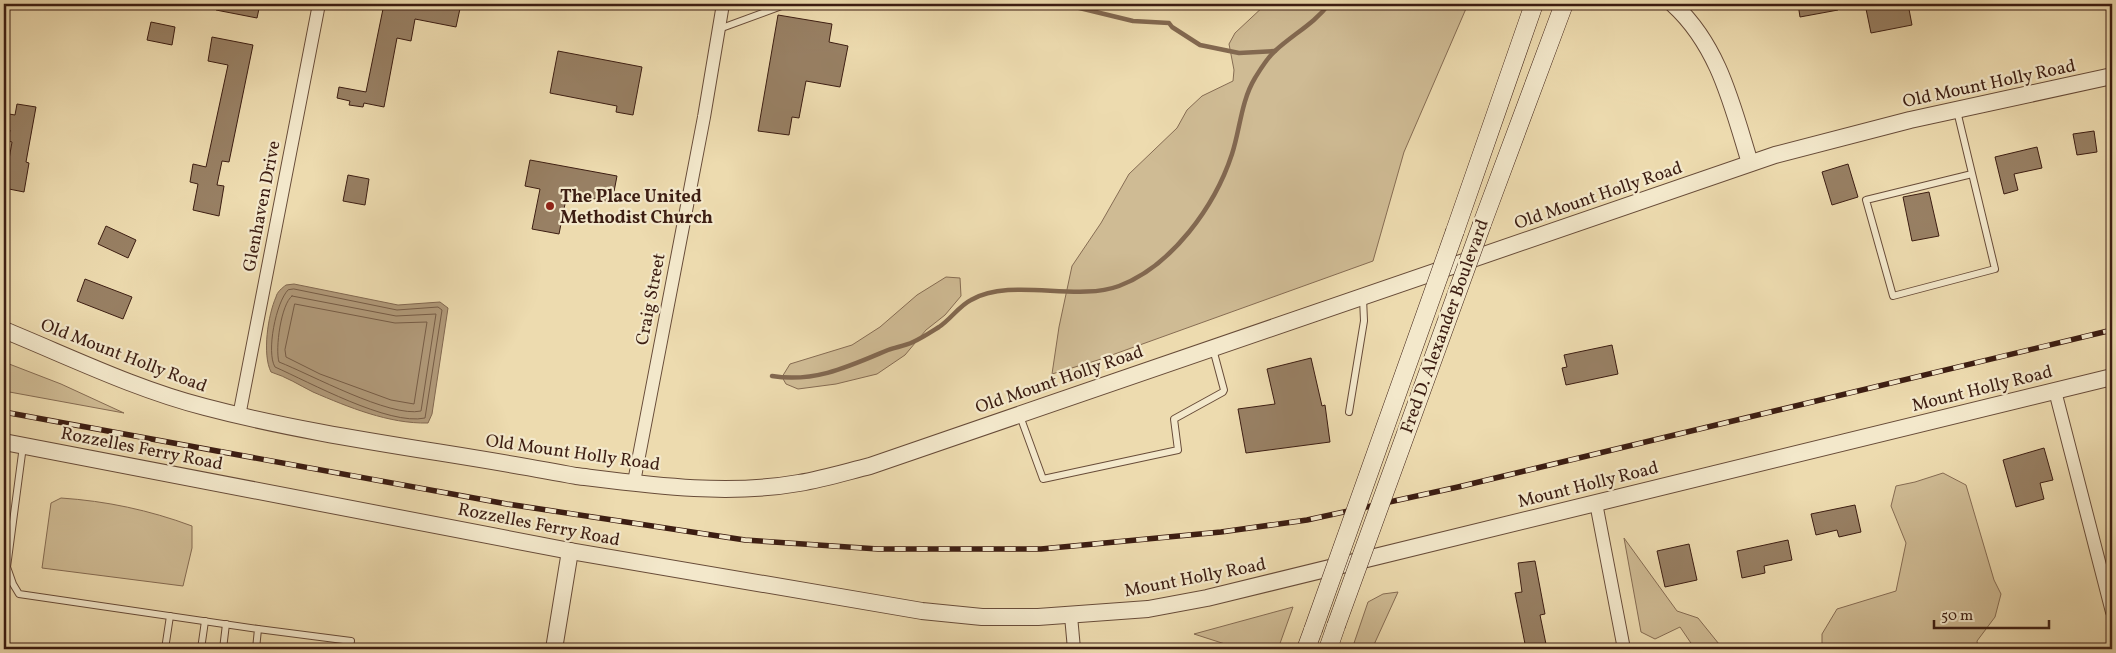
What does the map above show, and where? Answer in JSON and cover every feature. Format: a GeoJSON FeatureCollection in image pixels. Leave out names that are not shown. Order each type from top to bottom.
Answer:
{"type":"FeatureCollection","features":[{"type":"Feature","properties":{"kind":"main road","name":"Fred D. Alexander Boulevard"},"geometry":{"type":"LineString","coordinates":[[1306,649],[1534,4]]}},
{"type":"Feature","properties":{"kind":"main road","name":"Fred D. Alexander Boulevard"},"geometry":{"type":"LineString","coordinates":[[1328,649],[1564,4]]}},
{"type":"Feature","properties":{"kind":"street","name":"Glenhaven Drive"},"geometry":{"type":"LineString","coordinates":[[240,416],[319,4]]}},
{"type":"Feature","properties":{"kind":"street","name":"Craig Street"},"geometry":{"type":"LineString","coordinates":[[634,482],[723,4]]}},
{"type":"Feature","properties":{"kind":"street"},"geometry":{"type":"LineString","coordinates":[[1673,4],[1701,35],[1716,62],[1750,162]]}},
{"type":"Feature","properties":{"kind":"street","name":"Old Mount Holly Road"},"geometry":{"type":"LineString","coordinates":[[4,330],[89,367],[156,393],[240,416],[576,476],[701,488],[750,488],[798,483],[870,466],[1750,162],[1956,110],[2112,76]]}},
{"type":"Feature","properties":{"kind":"street","name":"Mount Holly Road"},"geometry":{"type":"LineString","coordinates":[[1071,616],[1148,609],[1208,598],[2112,377]]}},
{"type":"Feature","properties":{"kind":"street"},"geometry":{"type":"LineString","coordinates":[[2055,391],[2112,612]]}},
{"type":"Feature","properties":{"kind":"street","name":"Rozzelles Ferry Road"},"geometry":{"type":"LineString","coordinates":[[4,442],[570,551],[940,614],[1012,618],[1071,616]]}},
{"type":"Feature","properties":{"kind":"street"},"geometry":{"type":"LineString","coordinates":[[1596,504],[1624,649]]}},
{"type":"Feature","properties":{"kind":"street"},"geometry":{"type":"LineString","coordinates":[[554,649],[570,551]]}},
{"type":"Feature","properties":{"kind":"street"},"geometry":{"type":"LineString","coordinates":[[1071,616],[1074,649]]}},
{"type":"Feature","properties":{"kind":"lane"},"geometry":{"type":"LineString","coordinates":[[719,29],[787,4]]}},
{"type":"Feature","properties":{"kind":"lane"},"geometry":{"type":"LineString","coordinates":[[1956,110],[1972,174],[1995,269],[1893,296],[1866,200],[1972,174]]}},
{"type":"Feature","properties":{"kind":"lane"},"geometry":{"type":"LineString","coordinates":[[1348,412],[1364,321],[1363,297]]}},
{"type":"Feature","properties":{"kind":"lane"},"geometry":{"type":"LineString","coordinates":[[1020,415],[1043,479],[1178,450],[1174,419],[1224,390],[1212,347]]}},
{"type":"Feature","properties":{"kind":"lane"},"geometry":{"type":"LineString","coordinates":[[23,445],[7,567],[19,594],[350,641],[350,649]]}},
{"type":"Feature","properties":{"kind":"lane"},"geometry":{"type":"LineString","coordinates":[[166,649],[170,616]]}},
{"type":"Feature","properties":{"kind":"lane"},"geometry":{"type":"LineString","coordinates":[[201,649],[205,621]]}},
{"type":"Feature","properties":{"kind":"lane"},"geometry":{"type":"LineString","coordinates":[[223,649],[226,624]]}},
{"type":"Feature","properties":{"kind":"lane"},"geometry":{"type":"LineString","coordinates":[[256,649],[258,628]]}},
{"type":"Feature","properties":{"kind":"shaded area"},"geometry":{"type":"Polygon","coordinates":[[[1266,4],[1468,4],[1404,152],[1373,261],[1098,360],[1052,374],[1059,327],[1072,266],[1101,223],[1129,174],[1177,128],[1187,110],[1202,96],[1233,81],[1234,70],[1229,44],[1235,33],[1266,4]]]}},
{"type":"Feature","properties":{"kind":"shaded area"},"geometry":{"type":"Polygon","coordinates":[[[946,277],[960,278],[961,296],[945,315],[926,330],[905,355],[877,374],[836,384],[798,389],[786,384],[782,377],[790,364],[852,345],[880,327],[917,295],[946,277]]]}},
{"type":"Feature","properties":{"kind":"shaded area"},"geometry":{"type":"Polygon","coordinates":[[[4,362],[61,384],[124,413],[4,391],[4,362]]]}},
{"type":"Feature","properties":{"kind":"shaded area"},"geometry":{"type":"Polygon","coordinates":[[[1943,473],[1966,485],[1994,580],[2001,594],[1995,617],[1977,641],[1978,649],[1822,649],[1822,634],[1837,609],[1896,591],[1906,543],[1891,506],[1896,486],[1943,473]]]}},
{"type":"Feature","properties":{"kind":"shaded area"},"geometry":{"type":"Polygon","coordinates":[[[61,498],[127,507],[160,515],[192,526],[192,548],[183,586],[42,568],[51,503],[61,498]]]}},
{"type":"Feature","properties":{"kind":"shaded area"},"geometry":{"type":"Polygon","coordinates":[[[1624,538],[1677,611],[1698,618],[1723,649],[1695,649],[1680,627],[1655,639],[1641,632],[1624,538]]]}},
{"type":"Feature","properties":{"kind":"shaded area"},"geometry":{"type":"Polygon","coordinates":[[[1398,592],[1372,649],[1352,649],[1368,602],[1383,594],[1398,592]]]}},
{"type":"Feature","properties":{"kind":"shaded area"},"geometry":{"type":"Polygon","coordinates":[[[1293,607],[1278,649],[1220,649],[1225,644],[1194,634],[1293,607]]]}},
{"type":"Feature","properties":{"kind":"water"},"geometry":{"type":"Polygon","coordinates":[[[294,284],[398,305],[440,302],[448,308],[432,414],[428,423],[398,421],[369,414],[326,398],[271,372],[267,355],[267,334],[271,314],[279,292],[286,285],[294,284]]]}},
{"type":"Feature","properties":{"kind":"building"},"geometry":{"type":"Polygon","coordinates":[[[217,4],[260,4],[257,18],[216,10],[217,4]]]}},
{"type":"Feature","properties":{"kind":"building"},"geometry":{"type":"Polygon","coordinates":[[[384,4],[461,4],[456,27],[415,19],[411,41],[397,38],[384,107],[364,103],[363,107],[349,105],[350,101],[337,98],[339,87],[366,92],[384,4]]]}},
{"type":"Feature","properties":{"kind":"building"},"geometry":{"type":"Polygon","coordinates":[[[1798,4],[1837,4],[1838,10],[1800,17],[1798,4]]]}},
{"type":"Feature","properties":{"kind":"building"},"geometry":{"type":"Polygon","coordinates":[[[1865,4],[1908,4],[1912,25],[1871,33],[1865,4]]]}},
{"type":"Feature","properties":{"kind":"building"},"geometry":{"type":"Polygon","coordinates":[[[778,15],[832,24],[829,42],[848,46],[840,87],[806,81],[799,118],[792,117],[789,135],[758,131],[778,15]]]}},
{"type":"Feature","properties":{"kind":"building"},"geometry":{"type":"Polygon","coordinates":[[[151,22],[175,27],[172,45],[147,40],[151,22]]]}},
{"type":"Feature","properties":{"kind":"building"},"geometry":{"type":"Polygon","coordinates":[[[212,37],[253,45],[229,162],[222,161],[217,185],[224,186],[219,216],[193,210],[198,184],[190,182],[193,164],[206,167],[228,65],[208,61],[212,37]]]}},
{"type":"Feature","properties":{"kind":"building"},"geometry":{"type":"Polygon","coordinates":[[[558,51],[642,67],[633,115],[616,112],[617,106],[550,93],[558,51]]]}},
{"type":"Feature","properties":{"kind":"building"},"geometry":{"type":"Polygon","coordinates":[[[17,104],[36,107],[26,162],[29,163],[24,192],[4,188],[12,142],[8,141],[10,130],[6,130],[9,114],[15,115],[17,104]]]}},
{"type":"Feature","properties":{"kind":"building"},"geometry":{"type":"Polygon","coordinates":[[[2094,131],[2097,152],[2077,155],[2073,134],[2094,131]]]}},
{"type":"Feature","properties":{"kind":"building"},"geometry":{"type":"Polygon","coordinates":[[[2037,147],[2042,168],[2014,174],[2018,190],[2004,194],[1995,157],[2037,147]]]}},
{"type":"Feature","properties":{"kind":"building"},"geometry":{"type":"Polygon","coordinates":[[[530,160],[617,176],[612,202],[567,194],[559,234],[532,229],[540,189],[525,186],[530,160]]]}},
{"type":"Feature","properties":{"kind":"building"},"geometry":{"type":"Polygon","coordinates":[[[1848,164],[1858,197],[1832,205],[1822,172],[1848,164]]]}},
{"type":"Feature","properties":{"kind":"building"},"geometry":{"type":"Polygon","coordinates":[[[348,175],[369,179],[365,205],[343,201],[348,175]]]}},
{"type":"Feature","properties":{"kind":"building"},"geometry":{"type":"Polygon","coordinates":[[[1929,192],[1939,236],[1912,241],[1903,197],[1929,192]]]}},
{"type":"Feature","properties":{"kind":"building"},"geometry":{"type":"Polygon","coordinates":[[[106,226],[136,240],[128,258],[98,244],[106,226]]]}},
{"type":"Feature","properties":{"kind":"building"},"geometry":{"type":"Polygon","coordinates":[[[85,279],[132,297],[123,319],[77,301],[85,279]]]}},
{"type":"Feature","properties":{"kind":"building"},"geometry":{"type":"Polygon","coordinates":[[[1612,345],[1618,374],[1566,385],[1562,368],[1567,367],[1564,355],[1612,345]]]}},
{"type":"Feature","properties":{"kind":"building"},"geometry":{"type":"Polygon","coordinates":[[[1311,358],[1322,406],[1325,405],[1330,442],[1246,453],[1238,409],[1275,404],[1267,369],[1311,358]]]}},
{"type":"Feature","properties":{"kind":"building"},"geometry":{"type":"Polygon","coordinates":[[[2044,448],[2053,480],[2040,483],[2044,499],[2016,507],[2003,460],[2044,448]]]}},
{"type":"Feature","properties":{"kind":"building"},"geometry":{"type":"Polygon","coordinates":[[[1855,505],[1861,532],[1839,537],[1837,530],[1816,535],[1811,514],[1855,505]]]}},
{"type":"Feature","properties":{"kind":"building"},"geometry":{"type":"Polygon","coordinates":[[[1788,540],[1792,560],[1764,566],[1765,573],[1742,578],[1737,551],[1788,540]]]}},
{"type":"Feature","properties":{"kind":"building"},"geometry":{"type":"Polygon","coordinates":[[[1689,544],[1697,580],[1665,587],[1657,551],[1689,544]]]}},
{"type":"Feature","properties":{"kind":"building"},"geometry":{"type":"Polygon","coordinates":[[[1535,561],[1545,614],[1540,615],[1547,649],[1526,649],[1515,593],[1522,592],[1518,563],[1535,561]]]}},
{"type":"Feature","properties":{"kind":"waterway"},"geometry":{"type":"LineString","coordinates":[[1063,4],[1133,21],[1169,23],[1172,27],[1200,45],[1239,53],[1275,51]]}},
{"type":"Feature","properties":{"kind":"waterway"},"geometry":{"type":"LineString","coordinates":[[772,376],[788,378],[832,372],[910,343],[939,327],[971,300],[987,293],[1005,290],[1083,292],[1102,290],[1119,286],[1138,277],[1174,249],[1189,232],[1215,194],[1235,145],[1250,87],[1264,64],[1275,51],[1317,17],[1329,4]]}},
{"type":"Feature","properties":{"kind":"railway"},"geometry":{"type":"LineString","coordinates":[[4,412],[507,504],[745,540],[878,549],[1041,549],[1221,532],[1307,520],[1458,487],[2112,330]]}},
{"type":"Feature","properties":{"kind":"place","name":"The Place United Methodist Church"},"geometry":{"type":"Point","coordinates":[550,206]}}]}
